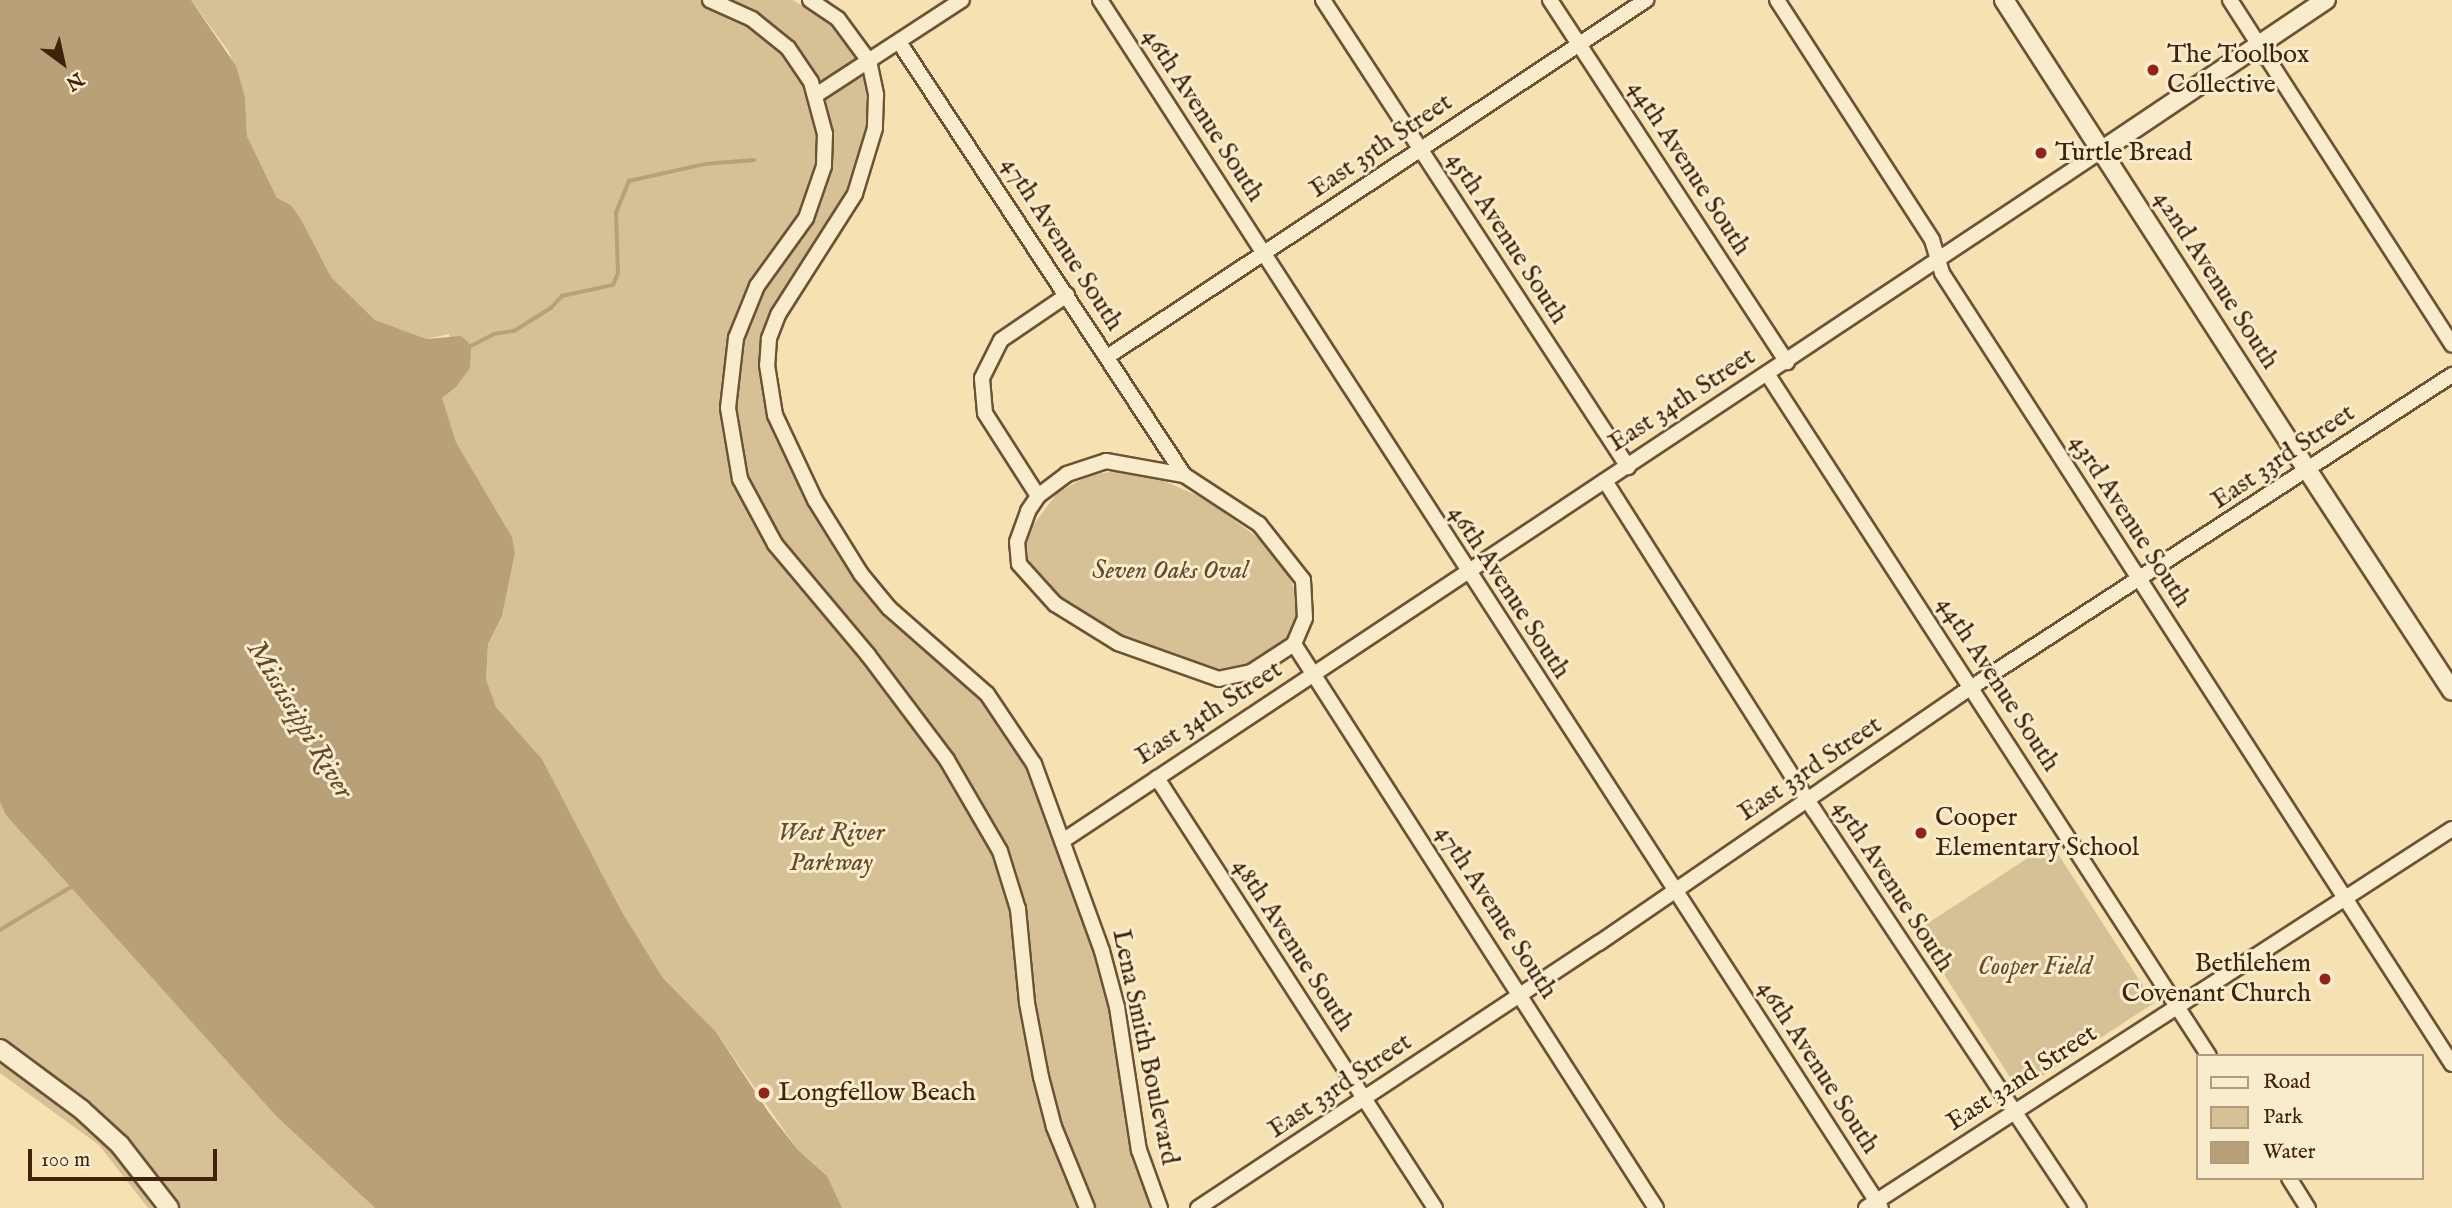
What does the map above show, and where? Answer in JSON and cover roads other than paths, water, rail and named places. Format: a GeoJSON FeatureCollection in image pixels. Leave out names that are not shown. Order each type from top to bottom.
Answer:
{"type":"FeatureCollection","features":[{"type":"Feature","properties":{"kind":"street"},"geometry":{"type":"LineString","coordinates":[[710,0],[770,31],[800,64],[816,95],[825,134],[817,193],[806,218],[757,286],[736,338],[728,408],[734,458],[754,513],[775,544],[939,750],[1000,851],[1018,909],[1027,1003],[1041,1077],[1054,1126],[1087,1208]]}},
{"type":"Feature","properties":{"kind":"street","name":"Lena Smith Boulevard"},"geometry":{"type":"LineString","coordinates":[[810,0],[838,19],[869,61],[876,95],[867,163],[855,194],[778,316],[769,339],[768,378],[775,415],[816,500],[861,574],[889,608],[987,694],[1012,727],[1034,764],[1064,840],[1102,951],[1116,1007],[1139,1150],[1160,1208]]}},
{"type":"Feature","properties":{"kind":"street"},"geometry":{"type":"LineString","coordinates":[[816,95],[962,0]]}},
{"type":"Feature","properties":{"kind":"street","name":"46th Avenue South"},"geometry":{"type":"LineString","coordinates":[[1100,0],[1874,1206]]}},
{"type":"Feature","properties":{"kind":"street","name":"45th Avenue South"},"geometry":{"type":"LineString","coordinates":[[1324,0],[1628,467]]}},
{"type":"Feature","properties":{"kind":"street","name":"44th Avenue South"},"geometry":{"type":"LineString","coordinates":[[1550,0],[1787,362]]}},
{"type":"Feature","properties":{"kind":"street","name":"East 35th Street"},"geometry":{"type":"LineString","coordinates":[[1107,357],[1646,0]]}},
{"type":"Feature","properties":{"kind":"street","name":"43rd Avenue South"},"geometry":{"type":"LineString","coordinates":[[1776,0],[1932,240],[1936,260],[2138,580],[2452,1064]]}},
{"type":"Feature","properties":{"kind":"street","name":"42nd Avenue South"},"geometry":{"type":"LineString","coordinates":[[2004,0],[2452,691]]}},
{"type":"Feature","properties":{"kind":"street"},"geometry":{"type":"LineString","coordinates":[[2230,0],[2452,345]]}},
{"type":"Feature","properties":{"kind":"street","name":"East 34th Street"},"geometry":{"type":"LineString","coordinates":[[1064,840],[1768,375],[2326,0]]}},
{"type":"Feature","properties":{"kind":"street","name":"47th Avenue South"},"geometry":{"type":"LineString","coordinates":[[899,42],[1184,475]]}},
{"type":"Feature","properties":{"kind":"street"},"geometry":{"type":"LineString","coordinates":[[1038,496],[985,413],[982,378],[1002,341],[1067,295]]}},
{"type":"Feature","properties":{"kind":"street","name":"44th Avenue South"},"geometry":{"type":"LineString","coordinates":[[1768,375],[2208,1054]]}},
{"type":"Feature","properties":{"kind":"street","name":"East 33rd Street"},"geometry":{"type":"LineString","coordinates":[[1198,1208],[1520,995],[1971,688],[2138,580],[2300,459],[2452,375]]}},
{"type":"Feature","properties":{"kind":"street"},"geometry":{"type":"LineString","coordinates":[[1106,461],[1184,475],[1259,524],[1303,580],[1306,608],[1294,643],[1251,673],[1219,679],[1152,658],[1083,625],[1055,604],[1019,564],[1017,542],[1038,496],[1067,474],[1106,461]]}},
{"type":"Feature","properties":{"kind":"street","name":"45th Avenue South"},"geometry":{"type":"LineString","coordinates":[[1605,481],[1808,799],[2078,1208]]}},
{"type":"Feature","properties":{"kind":"street","name":"47th Avenue South"},"geometry":{"type":"LineString","coordinates":[[1294,643],[1656,1208]]}},
{"type":"Feature","properties":{"kind":"street","name":"48th Avenue South"},"geometry":{"type":"LineString","coordinates":[[1157,778],[1435,1208]]}},
{"type":"Feature","properties":{"kind":"street","name":"East 32nd Street"},"geometry":{"type":"LineString","coordinates":[[1874,1206],[2452,829]]}},
{"type":"Feature","properties":{"kind":"street"},"geometry":{"type":"LineString","coordinates":[[0,1049],[82,1110],[120,1145],[169,1208]]}},
{"type":"Feature","properties":{"kind":"street"},"geometry":{"type":"LineString","coordinates":[[2290,1180],[2308,1208]]}},
{"type":"Feature","properties":{"kind":"water","name":"Mississippi River"},"geometry":{"type":"Polygon","coordinates":[[[0,0],[191,0],[236,66],[245,97],[247,136],[277,198],[291,205],[301,219],[331,277],[375,320],[427,339],[461,336],[471,345],[470,368],[456,387],[442,398],[456,442],[512,537],[515,553],[502,616],[488,644],[486,679],[496,707],[542,759],[622,912],[663,978],[716,1032],[769,1113],[798,1150],[827,1176],[842,1208],[375,1208],[277,1117],[6,815],[0,802],[0,0]]]}},
{"type":"Feature","properties":{"kind":"waterway"},"geometry":{"type":"LineString","coordinates":[[469,347],[494,334],[514,331],[551,308],[562,296],[613,285],[618,273],[616,213],[629,181],[705,164],[754,160]]}},
{"type":"Feature","properties":{"kind":"waterway"},"geometry":{"type":"LineString","coordinates":[[0,930],[71,887]]}},
{"type":"Feature","properties":{"kind":"place","name":"The Toolbox Collective"},"geometry":{"type":"Point","coordinates":[2153,70]}},
{"type":"Feature","properties":{"kind":"place","name":"Turtle Bread"},"geometry":{"type":"Point","coordinates":[2041,153]}},
{"type":"Feature","properties":{"kind":"place","name":"Cooper Elementary School"},"geometry":{"type":"Point","coordinates":[1921,833]}},
{"type":"Feature","properties":{"kind":"place","name":"Bethlehem Covenant Church"},"geometry":{"type":"Point","coordinates":[2325,979]}},
{"type":"Feature","properties":{"kind":"place","name":"Longfellow Beach"},"geometry":{"type":"Point","coordinates":[764,1093]}},
{"type":"Feature","properties":{"kind":"park label","name":"Seven Oaks Oval"},"geometry":{"type":"Point","coordinates":[1170,571]}},
{"type":"Feature","properties":{"kind":"park label","name":"West River Parkway"},"geometry":{"type":"Point","coordinates":[831,848]}},
{"type":"Feature","properties":{"kind":"park label","name":"Cooper Field"},"geometry":{"type":"Point","coordinates":[2035,967]}}]}
